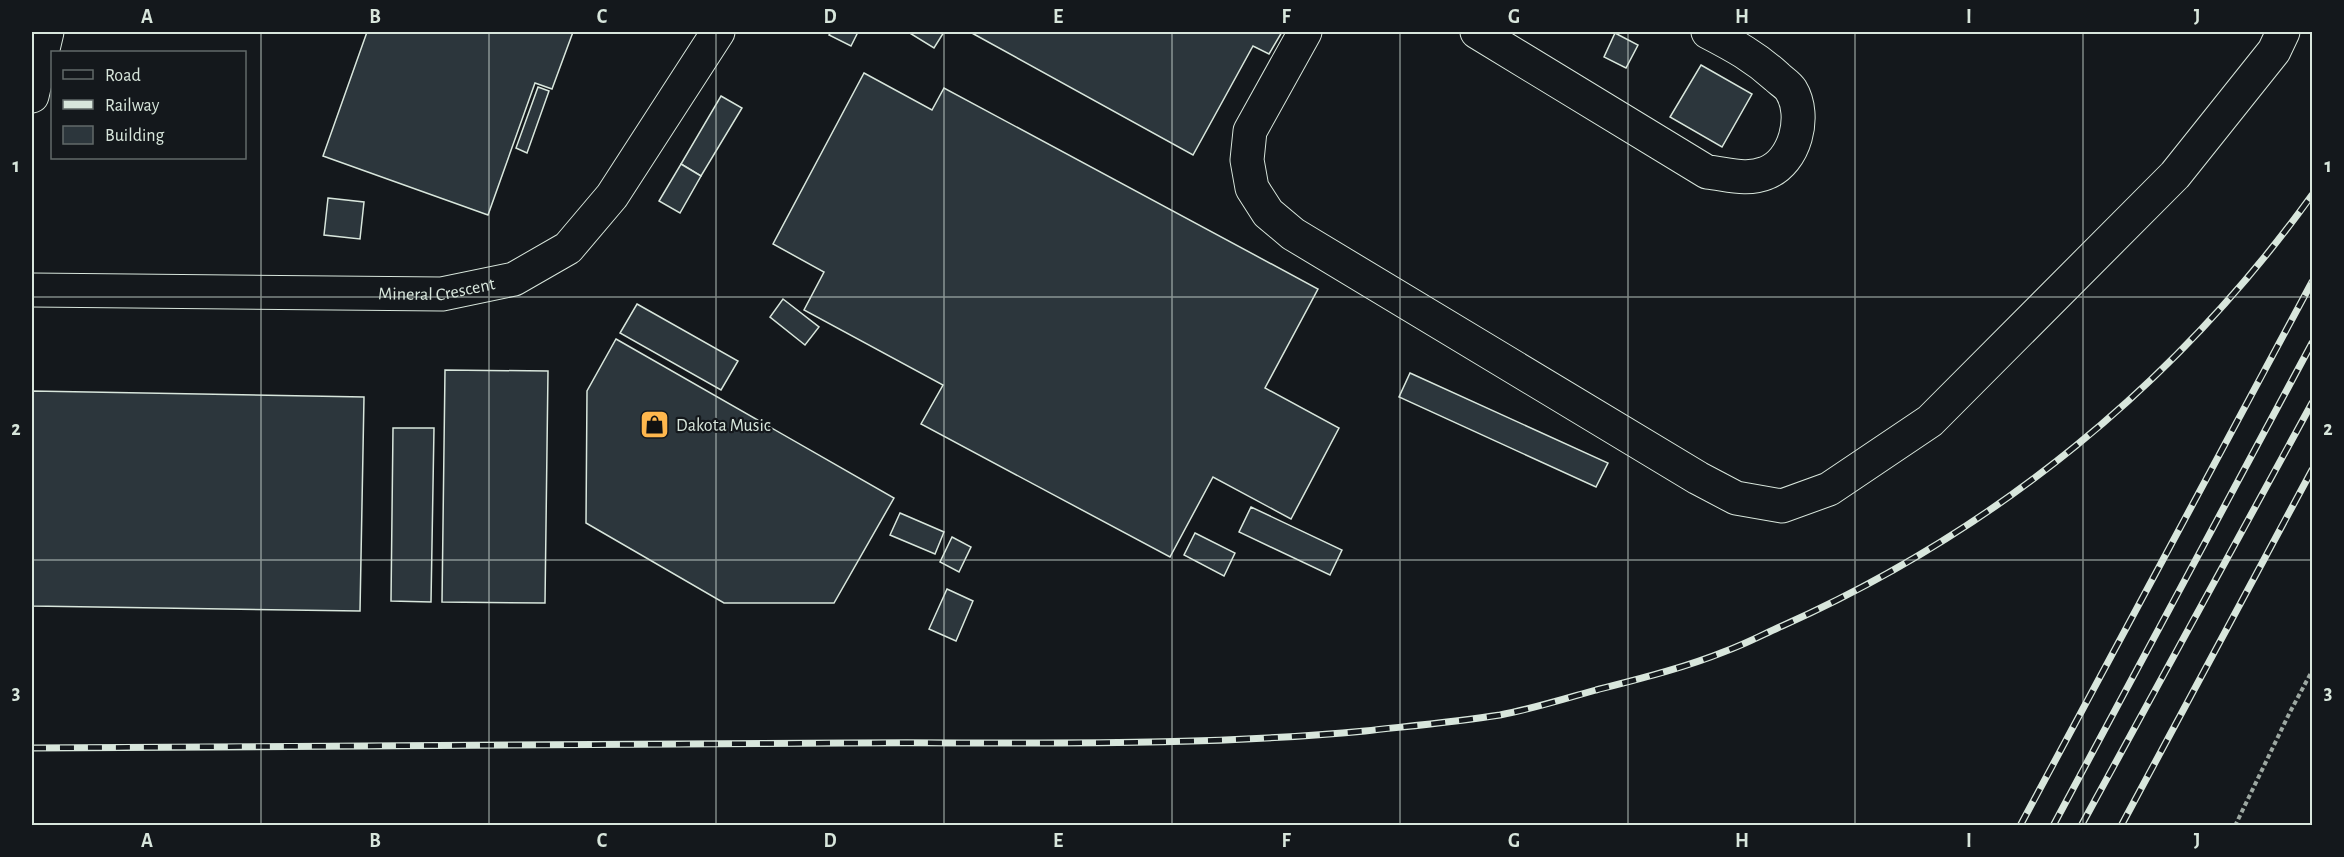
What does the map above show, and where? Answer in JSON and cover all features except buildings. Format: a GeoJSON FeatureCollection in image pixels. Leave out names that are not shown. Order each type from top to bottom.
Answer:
{"type":"FeatureCollection","features":[{"type":"Feature","properties":{"kind":"street"},"geometry":{"type":"LineString","coordinates":[[32,96],[47,32]]}},
{"type":"Feature","properties":{"kind":"street","name":"Mineral Crescent"},"geometry":{"type":"LineString","coordinates":[[32,290],[442,294],[514,279],[568,248],[612,196],[718,32]]}},
{"type":"Feature","properties":{"kind":"street"},"geometry":{"type":"LineString","coordinates":[[1305,32],[1250,130],[1247,160],[1252,188],[1268,213],[1293,234],[1698,478],[1736,498],[1782,506],[1829,489],[1930,421],[2175,175],[2274,51],[2283,32]]}},
{"type":"Feature","properties":{"kind":"street"},"geometry":{"type":"LineString","coordinates":[[1477,32],[1707,172],[1746,177],[1767,173],[1785,160],[1797,136],[1799,116],[1791,90],[1758,59],[1708,32]]}},
{"type":"Feature","properties":{"kind":"path"},"geometry":{"type":"LineString","coordinates":[[2235,825],[2290,712],[2313,671]]}},
{"type":"Feature","properties":{"kind":"railway"},"geometry":{"type":"LineString","coordinates":[[32,748],[1171,742],[1365,731],[1466,720],[1524,710],[1661,673],[1733,648],[1860,588],[1936,545],[2007,498],[2076,446],[2141,389],[2202,329],[2259,264],[2312,195]]}},
{"type":"Feature","properties":{"kind":"railway"},"geometry":{"type":"LineString","coordinates":[[2020,826],[2312,282]]}},
{"type":"Feature","properties":{"kind":"railway"},"geometry":{"type":"LineString","coordinates":[[2053,826],[2312,343]]}},
{"type":"Feature","properties":{"kind":"railway"},"geometry":{"type":"LineString","coordinates":[[2081,826],[2312,403]]}},
{"type":"Feature","properties":{"kind":"railway"},"geometry":{"type":"LineString","coordinates":[[2121,826],[2312,470]]}},
{"type":"Feature","properties":{"kind":"place","name":"Dakota Music"},"geometry":{"type":"Point","coordinates":[655,425]}}]}
